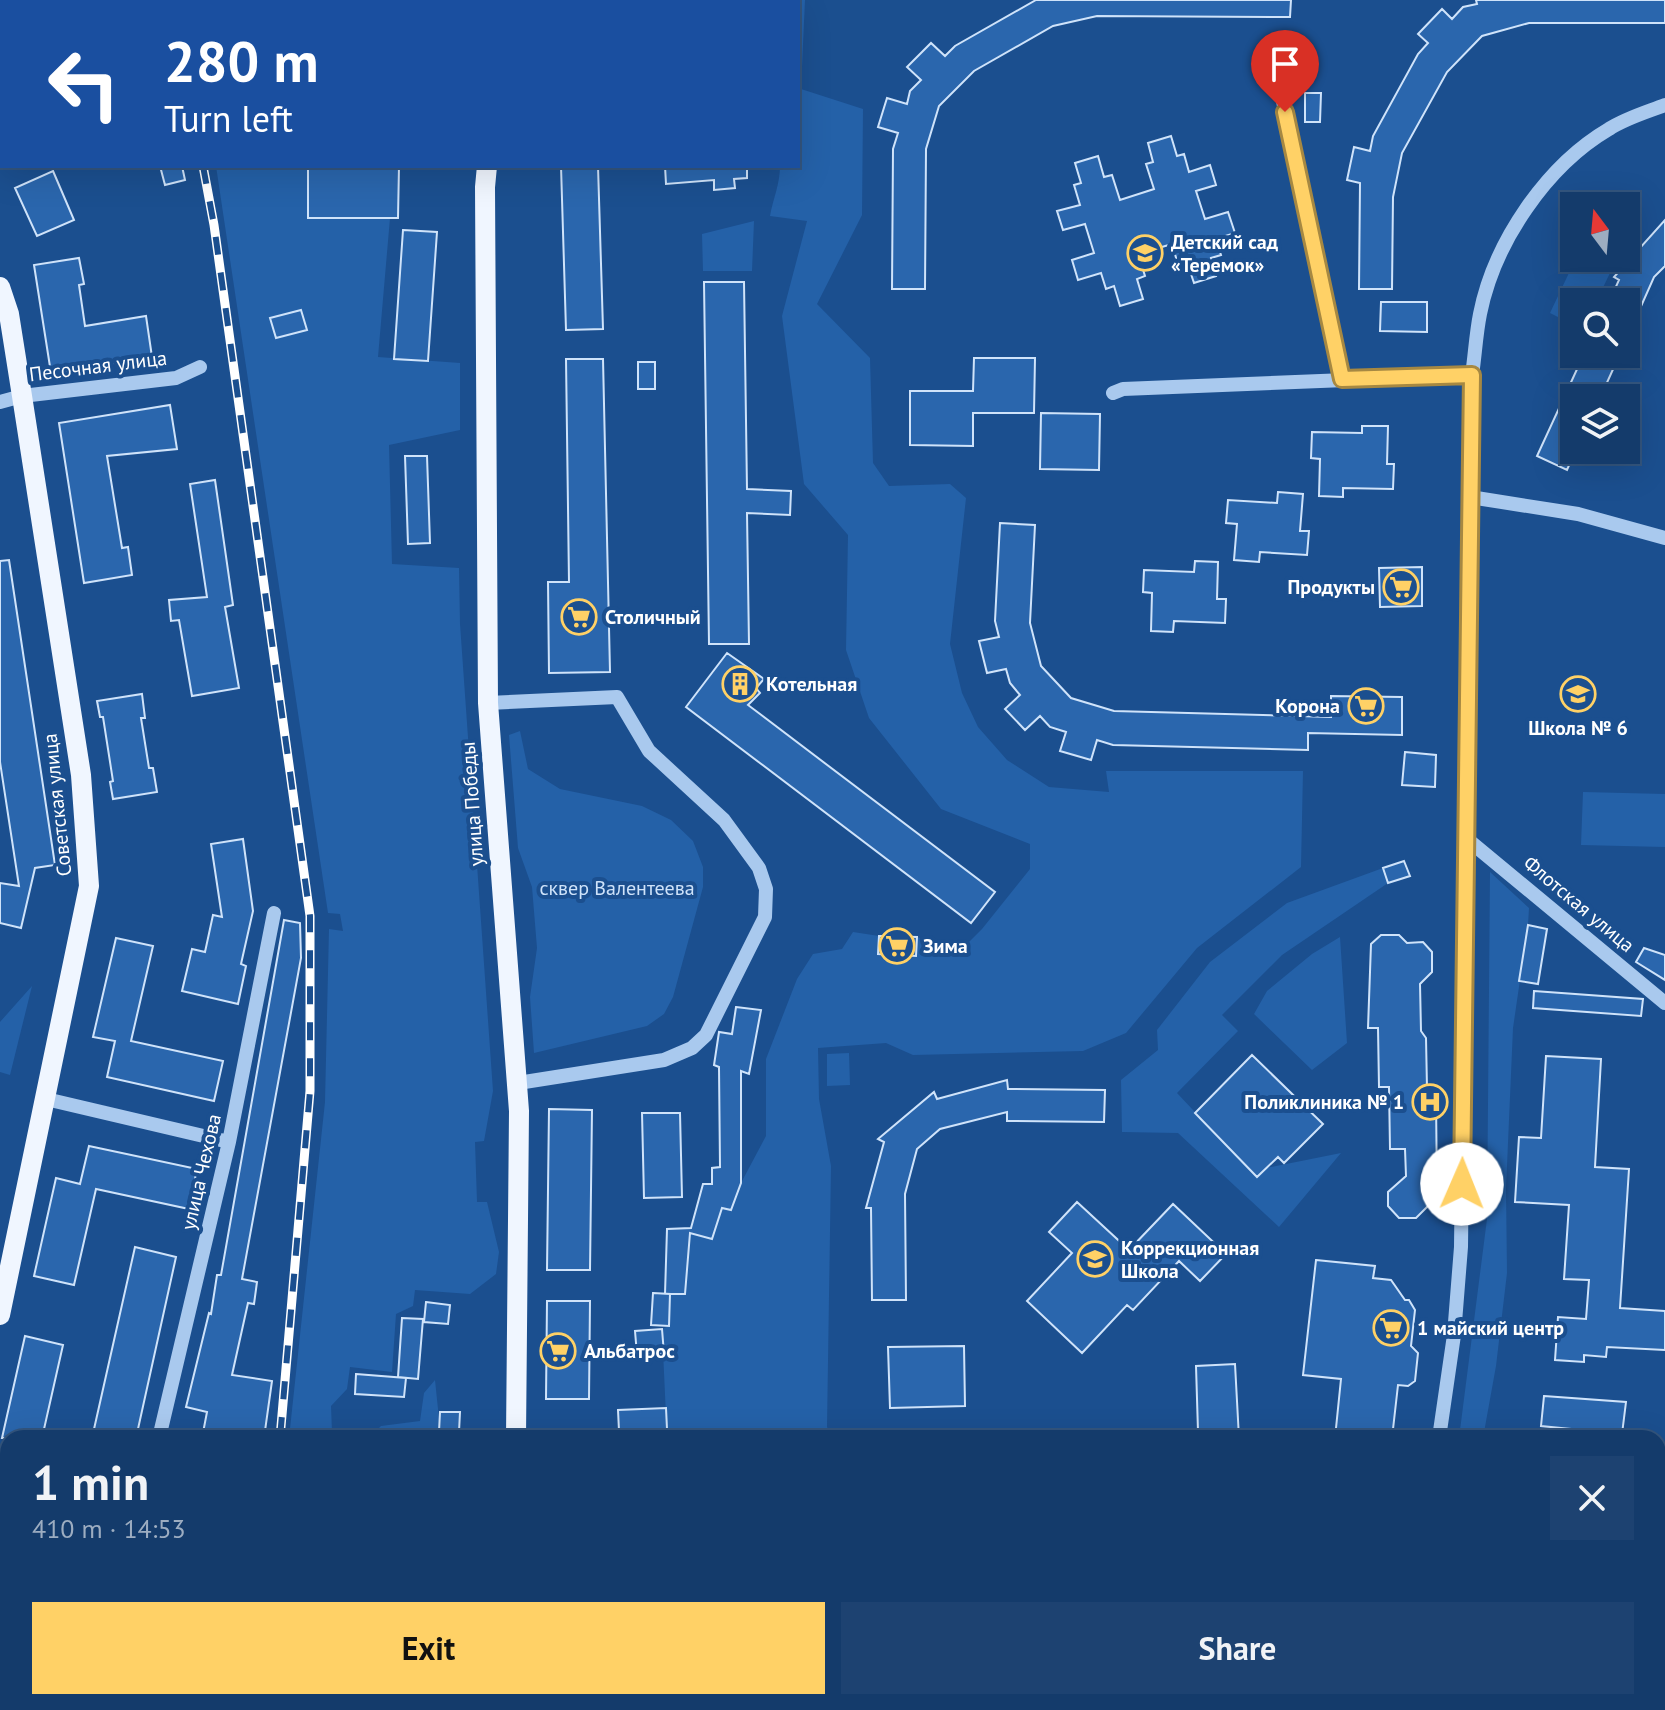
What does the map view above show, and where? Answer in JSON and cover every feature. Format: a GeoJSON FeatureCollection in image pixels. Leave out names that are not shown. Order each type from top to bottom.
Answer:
{"type":"FeatureCollection","features":[{"type":"Feature","properties":{"kind":"main road","name":"улица Победы"},"geometry":{"type":"LineString","coordinates":[[487,168],[488,703],[518,1083],[516,1430]]}},
{"type":"Feature","properties":{"kind":"main road","name":"Советская улица"},"geometry":{"type":"LineString","coordinates":[[0,287],[9,314],[81,775],[89,886],[0,1315]]}},
{"type":"Feature","properties":{"kind":"street"},"geometry":{"type":"LineString","coordinates":[[1274,59],[1342,379]]}},
{"type":"Feature","properties":{"kind":"street"},"geometry":{"type":"LineString","coordinates":[[1440,1430],[1454,1335],[1461,1247],[1472,375],[1480,314],[1496,261],[1523,211],[1564,165],[1609,128],[1665,105]]}},
{"type":"Feature","properties":{"kind":"street","name":"Песочная улица"},"geometry":{"type":"LineString","coordinates":[[0,402],[22,396],[176,378],[200,367]]}},
{"type":"Feature","properties":{"kind":"street"},"geometry":{"type":"LineString","coordinates":[[1113,393],[1123,389],[1472,375]]}},
{"type":"Feature","properties":{"kind":"street"},"geometry":{"type":"LineString","coordinates":[[1470,497],[1578,514],[1665,538]]}},
{"type":"Feature","properties":{"kind":"street"},"geometry":{"type":"LineString","coordinates":[[488,703],[617,697],[649,751],[724,820],[759,868],[766,889],[765,917],[706,1035],[692,1048],[664,1060],[518,1083]]}},
{"type":"Feature","properties":{"kind":"street","name":"Флотская улица"},"geometry":{"type":"LineString","coordinates":[[1467,839],[1665,1003]]}},
{"type":"Feature","properties":{"kind":"street","name":"улица Чехова"},"geometry":{"type":"LineString","coordinates":[[161,1430],[229,1142],[274,913]]}},
{"type":"Feature","properties":{"kind":"street"},"geometry":{"type":"LineString","coordinates":[[46,1099],[229,1142]]}},
{"type":"Feature","properties":{"kind":"green space"},"geometry":{"type":"Polygon","coordinates":[[[800,0],[805,0],[801,89],[863,109],[862,215],[817,304],[870,358],[873,463],[889,486],[950,484],[966,498],[950,644],[962,693],[978,727],[1007,760],[1049,787],[1109,792],[1106,771],[1303,771],[1301,867],[1197,948],[1126,1033],[1083,1051],[913,1055],[886,1043],[818,1048],[819,1099],[831,1166],[829,1430],[667,1430],[662,1329],[669,1326],[670,1294],[685,1293],[690,1233],[712,1239],[722,1208],[731,1210],[741,1183],[766,1136],[766,1059],[797,979],[813,954],[842,949],[853,932],[879,936],[878,954],[916,956],[917,937],[959,952],[982,929],[1030,869],[1030,844],[941,809],[869,718],[846,650],[848,535],[804,484],[782,316],[807,221],[770,216],[780,168],[800,168],[800,0]]]}},
{"type":"Feature","properties":{"kind":"green space"},"geometry":{"type":"Polygon","coordinates":[[[216,168],[308,168],[308,218],[390,218],[378,357],[460,363],[460,430],[389,445],[392,564],[459,568],[460,624],[493,1091],[484,1141],[475,1142],[477,1202],[487,1202],[499,1252],[496,1274],[470,1294],[415,1290],[413,1306],[396,1314],[392,1372],[350,1367],[347,1389],[331,1406],[332,1430],[290,1430],[325,1102],[329,929],[343,931],[340,914],[328,913],[216,168]]]}},
{"type":"Feature","properties":{"kind":"green space"},"geometry":{"type":"Polygon","coordinates":[[[754,221],[752,271],[703,271],[702,234],[754,221]]]}},
{"type":"Feature","properties":{"kind":"green space"},"geometry":{"type":"Polygon","coordinates":[[[1569,272],[1610,273],[1603,288],[1562,288],[1569,272]]]}},
{"type":"Feature","properties":{"kind":"green space"},"geometry":{"type":"Polygon","coordinates":[[[1560,292],[1560,318],[1550,313],[1560,292]]]}},
{"type":"Feature","properties":{"kind":"green space","name":"сквер Валентеева"},"geometry":{"type":"Polygon","coordinates":[[[520,731],[528,769],[560,789],[642,806],[671,820],[693,841],[703,867],[703,887],[673,997],[664,1014],[647,1026],[534,1053],[530,997],[537,948],[532,887],[518,848],[509,735],[520,731]]]}},
{"type":"Feature","properties":{"kind":"green space"},"geometry":{"type":"Polygon","coordinates":[[[1583,792],[1665,794],[1665,847],[1581,845],[1583,792]]]}},
{"type":"Feature","properties":{"kind":"green space"},"geometry":{"type":"Polygon","coordinates":[[[1383,868],[1388,883],[1282,955],[1222,1015],[1238,1031],[1177,1093],[1256,1177],[1266,1168],[1341,1153],[1279,1227],[1178,1133],[1122,1132],[1121,1080],[1158,1050],[1157,1030],[1210,962],[1287,903],[1383,868]]]}},
{"type":"Feature","properties":{"kind":"green space"},"geometry":{"type":"Polygon","coordinates":[[[1490,872],[1529,908],[1513,1028],[1506,1189],[1507,1273],[1496,1366],[1484,1430],[1460,1430],[1487,1219],[1490,872]]]}},
{"type":"Feature","properties":{"kind":"green space"},"geometry":{"type":"Polygon","coordinates":[[[1340,937],[1347,1043],[1312,1070],[1254,1014],[1267,991],[1312,954],[1340,937]]]}},
{"type":"Feature","properties":{"kind":"green space"},"geometry":{"type":"Polygon","coordinates":[[[32,986],[10,1075],[0,1072],[0,1022],[32,986]]]}},
{"type":"Feature","properties":{"kind":"green space"},"geometry":{"type":"Polygon","coordinates":[[[849,1053],[850,1085],[827,1086],[827,1054],[849,1053]]]}},
{"type":"Feature","properties":{"kind":"green space"},"geometry":{"type":"Polygon","coordinates":[[[435,1380],[440,1430],[377,1430],[381,1426],[420,1421],[424,1393],[435,1380]]]}},
{"type":"Feature","properties":{"kind":"building"},"geometry":{"type":"Polygon","coordinates":[[[1036,0],[1291,0],[1290,17],[1097,16],[1053,26],[974,71],[939,106],[926,149],[925,289],[892,289],[893,149],[898,133],[878,127],[887,98],[907,104],[910,91],[921,80],[907,67],[931,43],[945,56],[955,46],[1036,0]]]}},
{"type":"Feature","properties":{"kind":"building"},"geometry":{"type":"Polygon","coordinates":[[[1476,0],[1665,0],[1665,23],[1529,23],[1482,36],[1447,72],[1402,153],[1393,197],[1392,289],[1359,289],[1360,183],[1347,180],[1354,147],[1370,151],[1373,136],[1418,54],[1428,43],[1418,34],[1442,9],[1452,19],[1463,7],[1477,4],[1476,0]]]}},
{"type":"Feature","properties":{"kind":"building"},"geometry":{"type":"Polygon","coordinates":[[[1305,93],[1321,93],[1320,122],[1305,122],[1305,93]]]}},
{"type":"Feature","properties":{"kind":"building"},"geometry":{"type":"Polygon","coordinates":[[[1171,136],[1177,156],[1184,154],[1189,172],[1210,165],[1216,185],[1196,191],[1205,219],[1228,212],[1235,233],[1216,239],[1221,255],[1211,258],[1216,276],[1194,283],[1188,265],[1179,268],[1172,244],[1138,254],[1145,276],[1137,279],[1143,299],[1120,306],[1114,286],[1106,289],[1101,273],[1078,280],[1072,260],[1094,253],[1085,224],[1063,230],[1057,211],[1080,205],[1074,185],[1081,183],[1075,163],[1098,156],[1104,177],[1112,175],[1120,200],[1154,189],[1146,164],[1153,162],[1148,143],[1171,136]]]}},
{"type":"Feature","properties":{"kind":"building"},"geometry":{"type":"Polygon","coordinates":[[[161,168],[182,168],[185,180],[165,185],[161,168]]]}},
{"type":"Feature","properties":{"kind":"building"},"geometry":{"type":"Polygon","coordinates":[[[308,168],[399,168],[398,218],[308,218],[308,168]]]}},
{"type":"Feature","properties":{"kind":"building"},"geometry":{"type":"Polygon","coordinates":[[[561,168],[598,168],[603,329],[566,330],[561,168]]]}},
{"type":"Feature","properties":{"kind":"building"},"geometry":{"type":"Polygon","coordinates":[[[665,168],[747,168],[747,178],[734,179],[735,188],[714,190],[714,180],[666,184],[665,168]]]}},
{"type":"Feature","properties":{"kind":"building"},"geometry":{"type":"Polygon","coordinates":[[[53,171],[74,220],[37,236],[15,188],[53,171]]]}},
{"type":"Feature","properties":{"kind":"building"},"geometry":{"type":"Polygon","coordinates":[[[1665,220],[1665,266],[1654,277],[1640,308],[1640,288],[1615,288],[1619,280],[1614,277],[1618,272],[1640,272],[1640,248],[1665,220]]]}},
{"type":"Feature","properties":{"kind":"building"},"geometry":{"type":"Polygon","coordinates":[[[403,230],[437,232],[428,361],[394,359],[403,230]]]}},
{"type":"Feature","properties":{"kind":"building"},"geometry":{"type":"Polygon","coordinates":[[[79,258],[84,284],[79,285],[85,326],[146,316],[152,357],[51,373],[34,265],[79,258]]]}},
{"type":"Feature","properties":{"kind":"building"},"geometry":{"type":"Polygon","coordinates":[[[704,282],[744,282],[747,489],[791,491],[790,515],[747,513],[749,644],[709,644],[704,282]]]}},
{"type":"Feature","properties":{"kind":"building"},"geometry":{"type":"Polygon","coordinates":[[[1381,302],[1427,302],[1427,332],[1380,331],[1381,302]]]}},
{"type":"Feature","properties":{"kind":"building"},"geometry":{"type":"Polygon","coordinates":[[[301,310],[307,330],[276,338],[270,318],[301,310]]]}},
{"type":"Feature","properties":{"kind":"building"},"geometry":{"type":"Polygon","coordinates":[[[974,358],[1035,358],[1034,413],[973,413],[973,446],[910,445],[910,391],[973,391],[974,358]]]}},
{"type":"Feature","properties":{"kind":"building"},"geometry":{"type":"Polygon","coordinates":[[[566,359],[603,359],[610,672],[549,673],[548,582],[569,582],[566,359]]]}},
{"type":"Feature","properties":{"kind":"building"},"geometry":{"type":"Polygon","coordinates":[[[638,362],[655,362],[655,389],[638,389],[638,362]]]}},
{"type":"Feature","properties":{"kind":"building"},"geometry":{"type":"Polygon","coordinates":[[[1578,368],[1614,368],[1606,384],[1570,384],[1578,368]]]}},
{"type":"Feature","properties":{"kind":"building"},"geometry":{"type":"Polygon","coordinates":[[[170,405],[177,449],[107,456],[122,548],[128,547],[132,575],[84,583],[59,423],[170,405]]]}},
{"type":"Feature","properties":{"kind":"building"},"geometry":{"type":"Polygon","coordinates":[[[1560,406],[1560,464],[1570,464],[1567,470],[1537,456],[1560,406]]]}},
{"type":"Feature","properties":{"kind":"building"},"geometry":{"type":"Polygon","coordinates":[[[1041,413],[1100,414],[1099,470],[1040,469],[1041,413]]]}},
{"type":"Feature","properties":{"kind":"building"},"geometry":{"type":"Polygon","coordinates":[[[1362,426],[1388,426],[1387,464],[1394,464],[1393,489],[1343,488],[1343,497],[1319,496],[1320,459],[1311,458],[1312,432],[1362,433],[1362,426]]]}},
{"type":"Feature","properties":{"kind":"building"},"geometry":{"type":"Polygon","coordinates":[[[405,456],[427,456],[430,543],[408,544],[405,456]]]}},
{"type":"Feature","properties":{"kind":"building"},"geometry":{"type":"Polygon","coordinates":[[[215,480],[233,605],[225,607],[239,688],[192,696],[179,620],[171,621],[169,600],[207,597],[190,484],[215,480]]]}},
{"type":"Feature","properties":{"kind":"building"},"geometry":{"type":"Polygon","coordinates":[[[1278,492],[1303,494],[1300,531],[1309,531],[1307,555],[1260,552],[1259,562],[1234,560],[1237,524],[1226,523],[1228,500],[1277,503],[1278,492]]]}},
{"type":"Feature","properties":{"kind":"building"},"geometry":{"type":"Polygon","coordinates":[[[1000,523],[1035,525],[1030,623],[1041,666],[1071,698],[1114,711],[1331,717],[1331,696],[1402,697],[1402,735],[1308,733],[1308,750],[1113,745],[1097,740],[1091,760],[1060,751],[1066,732],[1050,727],[1040,716],[1025,730],[1005,709],[1020,695],[1010,683],[1006,669],[987,673],[979,641],[999,637],[995,621],[1000,523]]]}},
{"type":"Feature","properties":{"kind":"building"},"geometry":{"type":"Polygon","coordinates":[[[9,560],[55,865],[35,868],[21,928],[0,923],[0,883],[19,886],[0,762],[0,561],[9,560]]]}},
{"type":"Feature","properties":{"kind":"building"},"geometry":{"type":"Polygon","coordinates":[[[1195,561],[1218,562],[1217,599],[1226,599],[1225,623],[1174,621],[1173,632],[1151,631],[1152,593],[1143,592],[1144,570],[1194,572],[1195,561]]]}},
{"type":"Feature","properties":{"kind":"building","name":"Продукты"},"geometry":{"type":"Polygon","coordinates":[[[1422,567],[1422,606],[1380,607],[1379,568],[1422,567]]]}},
{"type":"Feature","properties":{"kind":"building"},"geometry":{"type":"Polygon","coordinates":[[[727,653],[764,679],[756,688],[760,693],[748,705],[995,892],[971,923],[686,707],[727,653]]]}},
{"type":"Feature","properties":{"kind":"building"},"geometry":{"type":"Polygon","coordinates":[[[142,694],[145,718],[141,718],[149,768],[153,768],[157,792],[113,799],[103,717],[100,717],[97,701],[142,694]]]}},
{"type":"Feature","properties":{"kind":"building"},"geometry":{"type":"Polygon","coordinates":[[[1405,752],[1436,755],[1435,787],[1402,785],[1405,752]]]}},
{"type":"Feature","properties":{"kind":"building"},"geometry":{"type":"Polygon","coordinates":[[[243,839],[253,911],[241,964],[246,966],[238,1004],[182,991],[192,949],[205,952],[213,915],[222,917],[211,844],[243,839]]]}},
{"type":"Feature","properties":{"kind":"building"},"geometry":{"type":"Polygon","coordinates":[[[1404,861],[1410,876],[1388,883],[1383,868],[1404,861]]]}},
{"type":"Feature","properties":{"kind":"building"},"geometry":{"type":"Polygon","coordinates":[[[284,920],[300,923],[301,958],[242,1279],[257,1282],[254,1304],[248,1303],[232,1375],[272,1381],[265,1430],[204,1430],[207,1412],[186,1407],[211,1314],[217,1275],[221,1275],[284,920]]]}},
{"type":"Feature","properties":{"kind":"building"},"geometry":{"type":"Polygon","coordinates":[[[1528,925],[1547,929],[1538,984],[1519,981],[1528,925]]]}},
{"type":"Feature","properties":{"kind":"building"},"geometry":{"type":"Polygon","coordinates":[[[1381,935],[1399,935],[1407,943],[1423,942],[1432,952],[1432,972],[1420,984],[1427,1088],[1436,1098],[1437,1197],[1416,1218],[1399,1218],[1388,1206],[1388,1192],[1406,1176],[1405,1149],[1390,1149],[1389,1087],[1379,1087],[1378,1028],[1368,1028],[1371,944],[1381,935]]]}},
{"type":"Feature","properties":{"kind":"building","name":"Зима"},"geometry":{"type":"Polygon","coordinates":[[[879,936],[917,937],[916,956],[878,954],[879,936]]]}},
{"type":"Feature","properties":{"kind":"building"},"geometry":{"type":"Polygon","coordinates":[[[116,938],[153,946],[131,1041],[223,1061],[214,1101],[107,1077],[115,1041],[93,1037],[116,938]]]}},
{"type":"Feature","properties":{"kind":"building"},"geometry":{"type":"Polygon","coordinates":[[[1644,948],[1665,955],[1665,980],[1636,962],[1644,948]]]}},
{"type":"Feature","properties":{"kind":"building"},"geometry":{"type":"Polygon","coordinates":[[[1534,991],[1643,999],[1641,1016],[1533,1008],[1534,991]]]}},
{"type":"Feature","properties":{"kind":"building"},"geometry":{"type":"Polygon","coordinates":[[[736,1007],[761,1010],[749,1074],[741,1071],[741,1183],[731,1210],[722,1208],[712,1239],[690,1233],[685,1294],[665,1294],[667,1229],[691,1228],[703,1184],[712,1184],[712,1168],[720,1167],[719,1067],[714,1065],[719,1032],[732,1034],[736,1007]]]}},
{"type":"Feature","properties":{"kind":"building"},"geometry":{"type":"Polygon","coordinates":[[[1252,1055],[1323,1124],[1284,1163],[1278,1157],[1257,1177],[1195,1113],[1252,1055]]]}},
{"type":"Feature","properties":{"kind":"building"},"geometry":{"type":"Polygon","coordinates":[[[1546,1056],[1601,1059],[1595,1167],[1629,1169],[1620,1308],[1665,1311],[1665,1350],[1607,1347],[1606,1357],[1584,1355],[1584,1362],[1555,1360],[1558,1317],[1586,1319],[1589,1280],[1564,1279],[1569,1205],[1515,1202],[1519,1137],[1541,1138],[1546,1056]]]}},
{"type":"Feature","properties":{"kind":"building"},"geometry":{"type":"Polygon","coordinates":[[[1007,1080],[1008,1089],[1105,1090],[1104,1122],[1007,1121],[1007,1112],[940,1129],[917,1149],[905,1194],[906,1300],[872,1300],[871,1208],[866,1208],[884,1142],[878,1139],[934,1092],[937,1099],[1007,1080]]]}},
{"type":"Feature","properties":{"kind":"building"},"geometry":{"type":"Polygon","coordinates":[[[549,1109],[592,1110],[590,1270],[547,1270],[549,1109]]]}},
{"type":"Feature","properties":{"kind":"building"},"geometry":{"type":"Polygon","coordinates":[[[642,1113],[680,1113],[682,1197],[644,1198],[642,1113]]]}},
{"type":"Feature","properties":{"kind":"building"},"geometry":{"type":"Polygon","coordinates":[[[89,1146],[197,1169],[189,1209],[96,1189],[74,1285],[34,1276],[56,1178],[80,1184],[89,1146]]]}},
{"type":"Feature","properties":{"kind":"building"},"geometry":{"type":"Polygon","coordinates":[[[1077,1202],[1129,1250],[1173,1204],[1226,1254],[1200,1281],[1179,1261],[1133,1310],[1127,1305],[1082,1353],[1027,1301],[1072,1253],[1049,1232],[1077,1202]]]}},
{"type":"Feature","properties":{"kind":"building"},"geometry":{"type":"Polygon","coordinates":[[[135,1247],[176,1257],[138,1430],[94,1430],[135,1247]]]}},
{"type":"Feature","properties":{"kind":"building"},"geometry":{"type":"Polygon","coordinates":[[[1316,1260],[1375,1266],[1373,1278],[1391,1280],[1415,1310],[1411,1346],[1418,1353],[1415,1381],[1408,1386],[1398,1385],[1393,1430],[1336,1430],[1341,1379],[1303,1375],[1316,1260]]]}},
{"type":"Feature","properties":{"kind":"building"},"geometry":{"type":"Polygon","coordinates":[[[653,1293],[670,1294],[669,1326],[651,1325],[653,1293]]]}},
{"type":"Feature","properties":{"kind":"building"},"geometry":{"type":"Polygon","coordinates":[[[547,1301],[590,1301],[589,1399],[546,1399],[547,1301]]]}},
{"type":"Feature","properties":{"kind":"building"},"geometry":{"type":"Polygon","coordinates":[[[426,1302],[450,1305],[448,1324],[424,1322],[426,1302]]]}},
{"type":"Feature","properties":{"kind":"building"},"geometry":{"type":"Polygon","coordinates":[[[402,1318],[423,1319],[418,1379],[398,1377],[402,1318]]]}},
{"type":"Feature","properties":{"kind":"building"},"geometry":{"type":"Polygon","coordinates":[[[662,1329],[664,1354],[637,1355],[635,1331],[662,1329]]]}},
{"type":"Feature","properties":{"kind":"building"},"geometry":{"type":"Polygon","coordinates":[[[25,1336],[63,1345],[44,1430],[4,1430],[25,1336]]]}},
{"type":"Feature","properties":{"kind":"building"},"geometry":{"type":"Polygon","coordinates":[[[964,1346],[965,1406],[890,1408],[888,1347],[964,1346]]]}},
{"type":"Feature","properties":{"kind":"building"},"geometry":{"type":"Polygon","coordinates":[[[1235,1364],[1239,1430],[1198,1430],[1196,1366],[1235,1364]]]}},
{"type":"Feature","properties":{"kind":"building"},"geometry":{"type":"Polygon","coordinates":[[[356,1374],[406,1378],[404,1397],[355,1394],[356,1374]]]}},
{"type":"Feature","properties":{"kind":"building"},"geometry":{"type":"Polygon","coordinates":[[[1544,1396],[1626,1402],[1622,1430],[1541,1426],[1544,1396]]]}},
{"type":"Feature","properties":{"kind":"building"},"geometry":{"type":"Polygon","coordinates":[[[666,1408],[667,1429],[619,1430],[618,1410],[666,1408]]]}},
{"type":"Feature","properties":{"kind":"building"},"geometry":{"type":"Polygon","coordinates":[[[440,1412],[460,1412],[459,1430],[439,1430],[440,1412]]]}},
{"type":"Feature","properties":{"kind":"railway"},"geometry":{"type":"LineString","coordinates":[[203,168],[214,225],[310,916],[310,1091],[281,1430]]}},
{"type":"Feature","properties":{"kind":"place","name":"Детский сад «Теремок»"},"geometry":{"type":"Point","coordinates":[1145,253]}},
{"type":"Feature","properties":{"kind":"place","name":"Продукты"},"geometry":{"type":"Point","coordinates":[1401,587]}},
{"type":"Feature","properties":{"kind":"place","name":"Столичный"},"geometry":{"type":"Point","coordinates":[579,617]}},
{"type":"Feature","properties":{"kind":"place","name":"Котельная"},"geometry":{"type":"Point","coordinates":[740,684]}},
{"type":"Feature","properties":{"kind":"place","name":"Школа № 6"},"geometry":{"type":"Point","coordinates":[1578,694]}},
{"type":"Feature","properties":{"kind":"place","name":"Корона"},"geometry":{"type":"Point","coordinates":[1366,706]}},
{"type":"Feature","properties":{"kind":"place","name":"Зима"},"geometry":{"type":"Point","coordinates":[897,946]}},
{"type":"Feature","properties":{"kind":"place","name":"Поликлиника № 1"},"geometry":{"type":"Point","coordinates":[1430,1102]}},
{"type":"Feature","properties":{"kind":"place","name":"Коррекционная Школа"},"geometry":{"type":"Point","coordinates":[1095,1259]}},
{"type":"Feature","properties":{"kind":"place","name":"1 майский центр"},"geometry":{"type":"Point","coordinates":[1391,1328]}},
{"type":"Feature","properties":{"kind":"place","name":"Альбатрос"},"geometry":{"type":"Point","coordinates":[558,1351]}},
{"type":"Feature","properties":{"kind":"route"},"geometry":{"type":"LineString","coordinates":[[1285,112],[1342,379],[1472,375],[1462,1184]]}}]}
